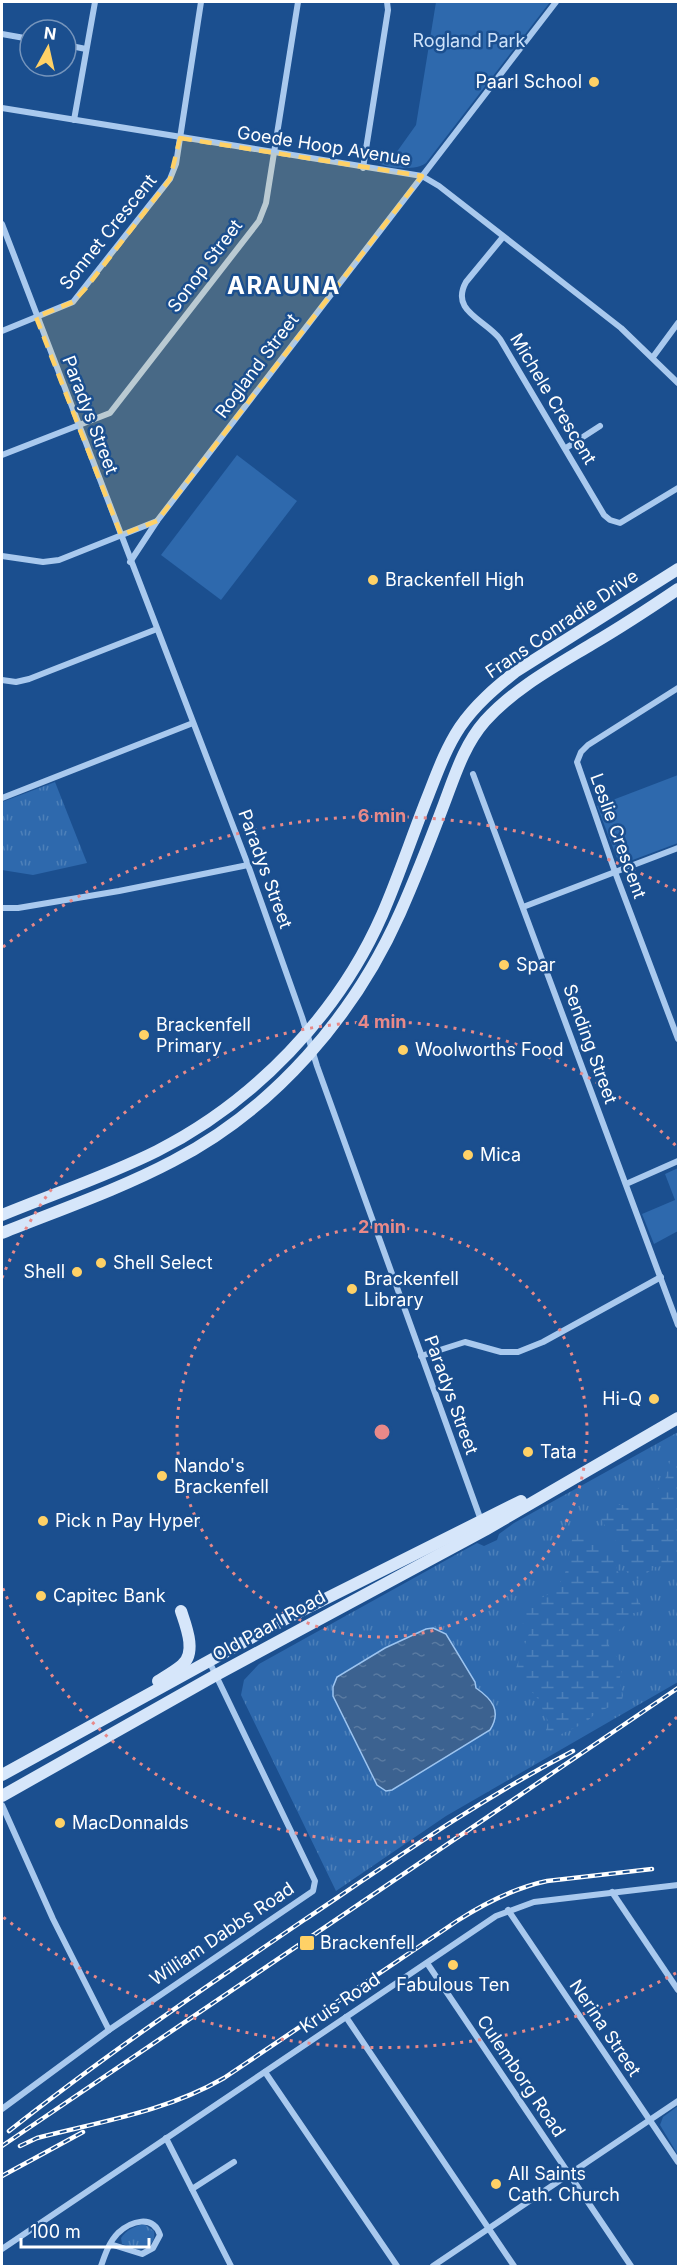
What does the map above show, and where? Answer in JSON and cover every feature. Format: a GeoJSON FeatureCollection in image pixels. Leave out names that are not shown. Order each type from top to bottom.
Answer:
{"type":"FeatureCollection","features":[{"type":"Feature","properties":{"kind":"street"},"geometry":{"type":"LineString","coordinates":[[74,120],[95,2]]}},
{"type":"Feature","properties":{"kind":"street","name":"Sonnet Crescent"},"geometry":{"type":"LineString","coordinates":[[2,331],[73,302],[170,179],[176,164],[201,2]]}},
{"type":"Feature","properties":{"kind":"street","name":"Sonop Street"},"geometry":{"type":"LineString","coordinates":[[2,455],[104,416],[114,409],[259,221],[267,204],[298,2]]}},
{"type":"Feature","properties":{"kind":"street"},"geometry":{"type":"LineString","coordinates":[[363,168],[388,10],[387,2]]}},
{"type":"Feature","properties":{"kind":"street","name":"Rogland Street"},"geometry":{"type":"LineString","coordinates":[[130,562],[157,521],[556,2]]}},
{"type":"Feature","properties":{"kind":"street"},"geometry":{"type":"LineString","coordinates":[[2,34],[18,37]]}},
{"type":"Feature","properties":{"kind":"street"},"geometry":{"type":"LineString","coordinates":[[78,47],[86,49]]}},
{"type":"Feature","properties":{"kind":"street","name":"Goede Hoop Avenue"},"geometry":{"type":"LineString","coordinates":[[2,108],[422,176],[439,186],[621,328],[678,383]]}},
{"type":"Feature","properties":{"kind":"street","name":"Paradys Street"},"geometry":{"type":"LineString","coordinates":[[2,225],[248,865],[483,1525]]}},
{"type":"Feature","properties":{"kind":"street","name":"Michele Crescent"},"geometry":{"type":"LineString","coordinates":[[503,237],[466,282],[462,290],[461,302],[464,308],[489,327],[500,339],[604,514],[615,522],[628,520],[678,488]]}},
{"type":"Feature","properties":{"kind":"street"},"geometry":{"type":"LineString","coordinates":[[653,357],[678,323]]}},
{"type":"Feature","properties":{"kind":"street"},"geometry":{"type":"LineString","coordinates":[[566,448],[600,426]]}},
{"type":"Feature","properties":{"kind":"street"},"geometry":{"type":"LineString","coordinates":[[2,556],[32,561],[51,561],[157,521]]}},
{"type":"Feature","properties":{"kind":"street","name":"Frans Conradie Drive"},"geometry":{"type":"LineString","coordinates":[[2,1215],[123,1167],[186,1135],[236,1101],[262,1078],[306,1033],[339,990],[369,941],[398,876],[441,762],[461,725],[494,689],[515,672],[678,569]]}},
{"type":"Feature","properties":{"kind":"street","name":"Frans Conradie Drive"},"geometry":{"type":"LineString","coordinates":[[2,1233],[146,1174],[200,1146],[257,1104],[293,1071],[342,1013],[380,955],[409,892],[453,777],[468,746],[483,723],[513,694],[678,589]]}},
{"type":"Feature","properties":{"kind":"street"},"geometry":{"type":"LineString","coordinates":[[2,680],[16,682],[29,679],[157,629]]}},
{"type":"Feature","properties":{"kind":"street","name":"Leslie Crescent"},"geometry":{"type":"LineString","coordinates":[[678,687],[588,745],[578,757],[578,769],[678,1039]]}},
{"type":"Feature","properties":{"kind":"street"},"geometry":{"type":"LineString","coordinates":[[2,798],[193,723]]}},
{"type":"Feature","properties":{"kind":"street","name":"Sending Street"},"geometry":{"type":"LineString","coordinates":[[473,774],[678,1325]]}},
{"type":"Feature","properties":{"kind":"street"},"geometry":{"type":"LineString","coordinates":[[523,907],[678,848]]}},
{"type":"Feature","properties":{"kind":"street"},"geometry":{"type":"LineString","coordinates":[[2,908],[18,908],[120,891],[248,865]]}},
{"type":"Feature","properties":{"kind":"street"},"geometry":{"type":"LineString","coordinates":[[626,1184],[678,1161]]}},
{"type":"Feature","properties":{"kind":"street"},"geometry":{"type":"LineString","coordinates":[[421,1356],[465,1342],[501,1352],[518,1352],[543,1342],[661,1277]]}},
{"type":"Feature","properties":{"kind":"street","name":"Old Paarl Road"},"geometry":{"type":"LineString","coordinates":[[2,1796],[534,1495],[555,1488],[678,1418]]}},
{"type":"Feature","properties":{"kind":"street","name":"Old Paarl Road"},"geometry":{"type":"LineString","coordinates":[[2,1775],[289,1617],[483,1525]]}},
{"type":"Feature","properties":{"kind":"street"},"geometry":{"type":"LineString","coordinates":[[122,1709],[141,1692],[184,1664],[188,1657],[189,1640],[181,1611]]}},
{"type":"Feature","properties":{"kind":"street","name":"William Dabbs Road"},"geometry":{"type":"LineString","coordinates":[[2,2109],[109,2030],[313,1891],[315,1886],[209,1661]]}},
{"type":"Feature","properties":{"kind":"street"},"geometry":{"type":"LineString","coordinates":[[2,1805],[53,1919],[109,2030]]}},
{"type":"Feature","properties":{"kind":"street","name":"Kruis Road"},"geometry":{"type":"LineString","coordinates":[[2,2249],[508,1910],[534,1902],[678,1885]]}},
{"type":"Feature","properties":{"kind":"street"},"geometry":{"type":"LineString","coordinates":[[612,1892],[678,1990]]}},
{"type":"Feature","properties":{"kind":"street","name":"Nerina Street"},"geometry":{"type":"LineString","coordinates":[[508,1910],[678,2162]]}},
{"type":"Feature","properties":{"kind":"street","name":"Culemborg Road"},"geometry":{"type":"LineString","coordinates":[[427,1963],[632,2266]]}},
{"type":"Feature","properties":{"kind":"street"},"geometry":{"type":"LineString","coordinates":[[346,2017],[514,2266]]}},
{"type":"Feature","properties":{"kind":"street"},"geometry":{"type":"LineString","coordinates":[[265,2072],[397,2266]]}},
{"type":"Feature","properties":{"kind":"street"},"geometry":{"type":"LineString","coordinates":[[433,2266],[678,2101]]}},
{"type":"Feature","properties":{"kind":"street"},"geometry":{"type":"LineString","coordinates":[[166,2138],[231,2266]]}},
{"type":"Feature","properties":{"kind":"street"},"geometry":{"type":"LineString","coordinates":[[192,2189],[234,2162]]}},
{"type":"Feature","properties":{"kind":"street"},"geometry":{"type":"LineString","coordinates":[[101,2266],[110,2244],[118,2233],[127,2227],[143,2221],[155,2225],[160,2235],[153,2248],[142,2254],[110,2244]]}},
{"type":"Feature","properties":{"kind":"highlighted area"},"geometry":{"type":"Polygon","coordinates":[[[180,138],[422,176],[157,521],[121,535],[36,317],[73,302],[86,288],[170,179],[180,138]]]}},
{"type":"Feature","properties":{"kind":"green space","name":"Rogland Park"},"geometry":{"type":"Polygon","coordinates":[[[436,2],[550,2],[426,163],[414,168],[396,168],[380,164],[370,156],[371,149],[396,153],[416,125],[436,2]]]}},
{"type":"Feature","properties":{"kind":"green space"},"geometry":{"type":"Polygon","coordinates":[[[237,455],[297,501],[221,600],[161,555],[237,455]]]}},
{"type":"Feature","properties":{"kind":"green space"},"geometry":{"type":"Polygon","coordinates":[[[678,775],[678,843],[630,861],[617,858],[597,806],[678,775]]]}},
{"type":"Feature","properties":{"kind":"green space"},"geometry":{"type":"Polygon","coordinates":[[[55,782],[87,863],[33,875],[2,870],[2,802],[55,782]]]}},
{"type":"Feature","properties":{"kind":"green space"},"geometry":{"type":"Polygon","coordinates":[[[678,1168],[678,1231],[654,1244],[642,1214],[675,1200],[665,1174],[678,1168]]]}},
{"type":"Feature","properties":{"kind":"green space"},"geometry":{"type":"Polygon","coordinates":[[[678,1432],[678,1682],[446,1816],[336,1891],[241,1695],[244,1680],[259,1664],[477,1543],[484,1546],[497,1540],[499,1534],[514,1523],[678,1432]]]}},
{"type":"Feature","properties":{"kind":"green space"},"geometry":{"type":"Polygon","coordinates":[[[678,1456],[678,1564],[655,1567],[639,1579],[629,1577],[621,1549],[599,1515],[605,1505],[635,1505],[652,1496],[665,1480],[670,1461],[678,1456]]]}},
{"type":"Feature","properties":{"kind":"green space"},"geometry":{"type":"Polygon","coordinates":[[[582,1531],[597,1539],[609,1552],[622,1586],[637,1598],[642,1607],[639,1612],[629,1614],[627,1624],[611,1636],[609,1646],[619,1660],[622,1671],[619,1680],[622,1700],[596,1713],[585,1723],[557,1736],[552,1746],[544,1740],[548,1721],[538,1699],[516,1673],[530,1631],[528,1626],[520,1622],[521,1614],[528,1604],[550,1593],[560,1583],[566,1570],[573,1536],[582,1531]]]}},
{"type":"Feature","properties":{"kind":"green space"},"geometry":{"type":"Polygon","coordinates":[[[678,2106],[678,2155],[660,2125],[663,2117],[678,2106]]]}},
{"type":"Feature","properties":{"kind":"green space"},"geometry":{"type":"Polygon","coordinates":[[[144,2224],[154,2231],[151,2244],[139,2250],[122,2244],[121,2238],[125,2233],[144,2224]]]}},
{"type":"Feature","properties":{"kind":"water"},"geometry":{"type":"Polygon","coordinates":[[[433,1628],[446,1634],[475,1682],[476,1688],[491,1701],[495,1711],[494,1723],[490,1730],[392,1790],[386,1791],[377,1785],[333,1696],[333,1687],[337,1677],[385,1648],[433,1628]]]}},
{"type":"Feature","properties":{"kind":"railway"},"geometry":{"type":"LineString","coordinates":[[2,2146],[678,1688]]}},
{"type":"Feature","properties":{"kind":"railway"},"geometry":{"type":"LineString","coordinates":[[9,2131],[118,2049],[304,1920],[470,1810],[573,1751]]}},
{"type":"Feature","properties":{"kind":"railway"},"geometry":{"type":"LineString","coordinates":[[20,2146],[37,2138],[110,2121],[156,2107],[202,2090],[224,2078],[457,1921],[500,1897],[547,1881],[652,1869]]}},
{"type":"Feature","properties":{"kind":"railway"},"geometry":{"type":"LineString","coordinates":[[2,2176],[83,2132]]}},
{"type":"Feature","properties":{"kind":"place","name":"Paarl School"},"geometry":{"type":"Point","coordinates":[594,82]}},
{"type":"Feature","properties":{"kind":"place","name":"Brackenfell High"},"geometry":{"type":"Point","coordinates":[373,580]}},
{"type":"Feature","properties":{"kind":"place","name":"Spar"},"geometry":{"type":"Point","coordinates":[504,965]}},
{"type":"Feature","properties":{"kind":"place","name":"Brackenfell Primary"},"geometry":{"type":"Point","coordinates":[144,1035]}},
{"type":"Feature","properties":{"kind":"place","name":"Woolworths Food"},"geometry":{"type":"Point","coordinates":[403,1050]}},
{"type":"Feature","properties":{"kind":"place","name":"Mica"},"geometry":{"type":"Point","coordinates":[468,1155]}},
{"type":"Feature","properties":{"kind":"place","name":"Shell Select"},"geometry":{"type":"Point","coordinates":[101,1263]}},
{"type":"Feature","properties":{"kind":"place","name":"Shell"},"geometry":{"type":"Point","coordinates":[77,1272]}},
{"type":"Feature","properties":{"kind":"place","name":"Brackenfell Library"},"geometry":{"type":"Point","coordinates":[352,1289]}},
{"type":"Feature","properties":{"kind":"place","name":"Hi-Q"},"geometry":{"type":"Point","coordinates":[654,1399]}},
{"type":"Feature","properties":{"kind":"place","name":"Tata"},"geometry":{"type":"Point","coordinates":[528,1452]}},
{"type":"Feature","properties":{"kind":"place","name":"Nando's Brackenfell"},"geometry":{"type":"Point","coordinates":[162,1476]}},
{"type":"Feature","properties":{"kind":"place","name":"Pick n Pay Hyper"},"geometry":{"type":"Point","coordinates":[43,1521]}},
{"type":"Feature","properties":{"kind":"place","name":"Capitec Bank"},"geometry":{"type":"Point","coordinates":[41,1596]}},
{"type":"Feature","properties":{"kind":"place","name":"MacDonnalds"},"geometry":{"type":"Point","coordinates":[60,1823]}},
{"type":"Feature","properties":{"kind":"place","name":"Brackenfell"},"geometry":{"type":"Point","coordinates":[307,1943]}},
{"type":"Feature","properties":{"kind":"place","name":"Fabulous Ten"},"geometry":{"type":"Point","coordinates":[453,1965]}},
{"type":"Feature","properties":{"kind":"place","name":"All Saints Cath. Church"},"geometry":{"type":"Point","coordinates":[496,2184]}},
{"type":"Feature","properties":{"kind":"district","name":"ARAUNA"},"geometry":{"type":"Point","coordinates":[284,286]}}]}
